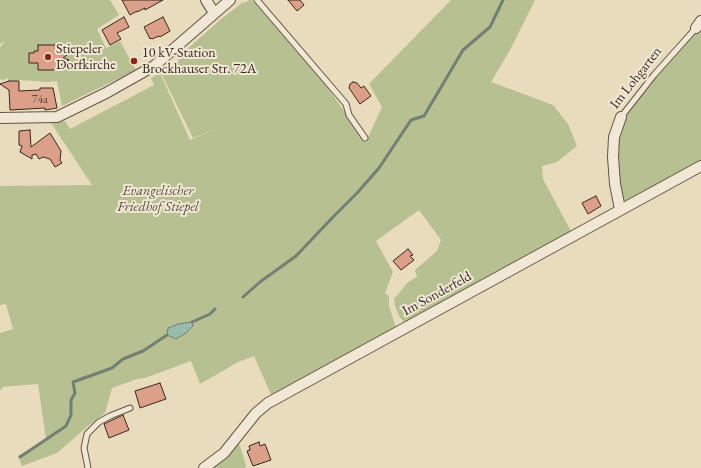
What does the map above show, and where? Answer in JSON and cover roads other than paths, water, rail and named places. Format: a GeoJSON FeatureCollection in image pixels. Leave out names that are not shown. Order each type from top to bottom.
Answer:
{"type":"FeatureCollection","features":[{"type":"Feature","properties":{"kind":"street"},"geometry":{"type":"LineString","coordinates":[[206,0],[214,13]]}},
{"type":"Feature","properties":{"kind":"street"},"geometry":{"type":"LineString","coordinates":[[0,118],[50,118],[62,116],[148,70],[230,0]]}},
{"type":"Feature","properties":{"kind":"street","name":"Im Lohgarten"},"geometry":{"type":"LineString","coordinates":[[620,209],[615,184],[613,157],[614,137],[621,117]]}},
{"type":"Feature","properties":{"kind":"street","name":"Im Sonderfeld"},"geometry":{"type":"LineString","coordinates":[[204,468],[224,453],[256,413],[268,403],[701,166]]}},
{"type":"Feature","properties":{"kind":"lane"},"geometry":{"type":"LineString","coordinates":[[257,0],[346,104],[349,115],[365,138]]}},
{"type":"Feature","properties":{"kind":"lane","name":"Im Lohgarten"},"geometry":{"type":"LineString","coordinates":[[621,117],[654,75],[698,25]]}},
{"type":"Feature","properties":{"kind":"lane"},"geometry":{"type":"LineString","coordinates":[[88,468],[84,448],[87,434],[100,422],[110,416],[130,408]]}},
{"type":"Feature","properties":{"kind":"waterway"},"geometry":{"type":"LineString","coordinates":[[243,297],[260,282],[296,256],[379,168],[411,120],[424,116],[463,50],[490,27],[503,0]]}},
{"type":"Feature","properties":{"kind":"waterway"},"geometry":{"type":"LineString","coordinates":[[192,322],[210,314],[215,309]]}},
{"type":"Feature","properties":{"kind":"waterway"},"geometry":{"type":"LineString","coordinates":[[20,457],[66,426],[71,415],[71,400],[75,393],[73,382],[112,368],[123,359],[143,351],[167,335]]}},
{"type":"Feature","properties":{"kind":"place","name":"Stiepeler Dorfkirche"},"geometry":{"type":"Point","coordinates":[48,57]}},
{"type":"Feature","properties":{"kind":"place","name":"10 kV-Station Brockhauser Str. 72A"},"geometry":{"type":"Point","coordinates":[134,61]}},
{"type":"Feature","properties":{"kind":"park label","name":"Evangelischer Friedhof Stiepel"},"geometry":{"type":"Point","coordinates":[158,200]}}]}
